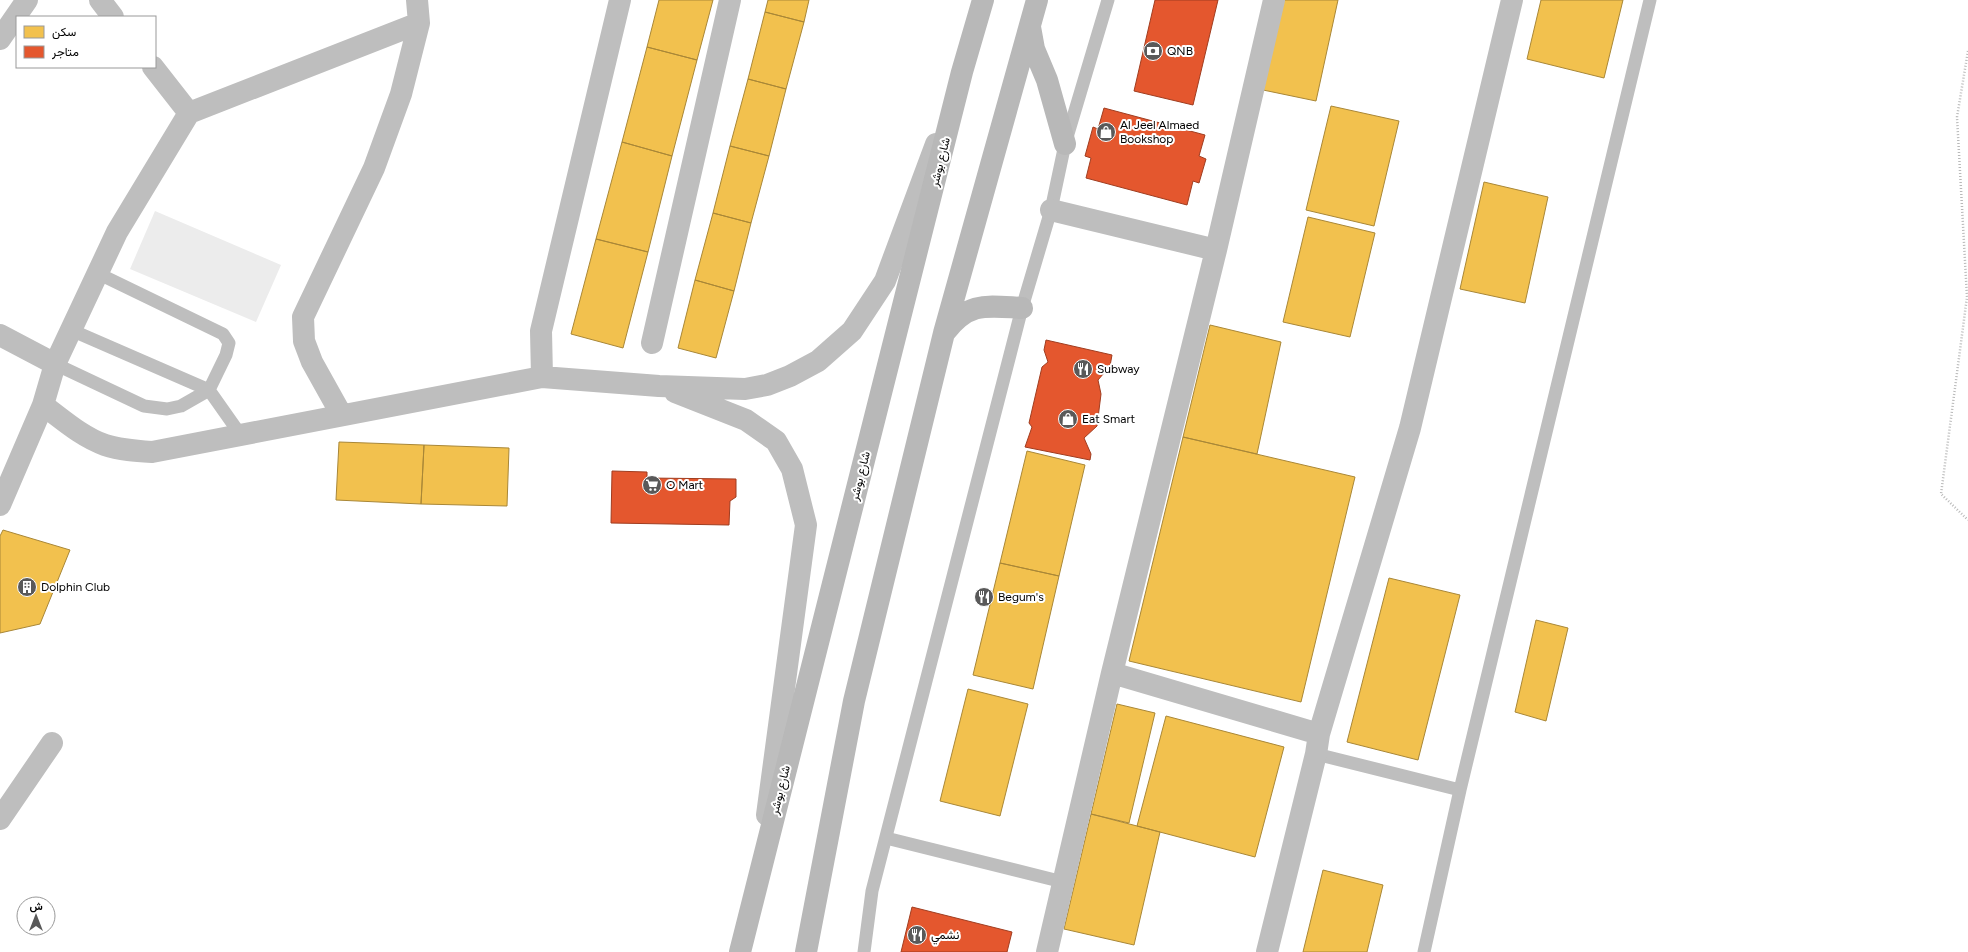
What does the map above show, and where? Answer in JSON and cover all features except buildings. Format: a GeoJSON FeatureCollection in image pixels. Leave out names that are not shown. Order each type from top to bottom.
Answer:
{"type":"FeatureCollection","features":[{"type":"Feature","properties":{"kind":"main road","name":"شارع بوشر"},"geometry":{"type":"LineString","coordinates":[[740,952],[758,873],[962,72],[983,0]]}},
{"type":"Feature","properties":{"kind":"main road"},"geometry":{"type":"LineString","coordinates":[[806,952],[854,701],[944,333],[1037,0]]}},
{"type":"Feature","properties":{"kind":"main road"},"geometry":{"type":"LineString","coordinates":[[1029,25],[1034,49],[1047,80],[1065,144]]}},
{"type":"Feature","properties":{"kind":"main road"},"geometry":{"type":"LineString","coordinates":[[944,333],[954,320],[971,308],[986,306],[1022,308]]}},
{"type":"Feature","properties":{"kind":"street"},"geometry":{"type":"LineString","coordinates":[[0,39],[27,0]]}},
{"type":"Feature","properties":{"kind":"street"},"geometry":{"type":"LineString","coordinates":[[100,0],[112,16]]}},
{"type":"Feature","properties":{"kind":"street"},"geometry":{"type":"LineString","coordinates":[[341,414],[312,362],[304,341],[303,317],[374,168],[401,94],[419,23],[417,0]]}},
{"type":"Feature","properties":{"kind":"street"},"geometry":{"type":"LineString","coordinates":[[542,377],[541,331],[620,0]]}},
{"type":"Feature","properties":{"kind":"street"},"geometry":{"type":"LineString","coordinates":[[652,343],[730,0]]}},
{"type":"Feature","properties":{"kind":"street"},"geometry":{"type":"LineString","coordinates":[[1047,952],[1112,673],[1216,250],[1274,0]]}},
{"type":"Feature","properties":{"kind":"street"},"geometry":{"type":"LineString","coordinates":[[1267,952],[1318,744],[1410,428],[1512,0]]}},
{"type":"Feature","properties":{"kind":"street"},"geometry":{"type":"LineString","coordinates":[[0,505],[43,405],[55,364],[97,273],[117,232],[189,113],[419,23]]}},
{"type":"Feature","properties":{"kind":"street"},"geometry":{"type":"LineString","coordinates":[[154,68],[189,113]]}},
{"type":"Feature","properties":{"kind":"street"},"geometry":{"type":"LineString","coordinates":[[43,405],[84,435],[105,445],[128,450],[152,452],[341,414],[542,377],[659,386],[745,389],[767,385],[790,376],[818,361],[852,331],[885,281],[962,72]]}},
{"type":"Feature","properties":{"kind":"street"},"geometry":{"type":"LineString","coordinates":[[1051,210],[1216,250]]}},
{"type":"Feature","properties":{"kind":"street"},"geometry":{"type":"LineString","coordinates":[[0,335],[55,364]]}},
{"type":"Feature","properties":{"kind":"street"},"geometry":{"type":"LineString","coordinates":[[659,386],[746,420],[776,441],[792,469],[806,525],[758,873]]}},
{"type":"Feature","properties":{"kind":"street"},"geometry":{"type":"LineString","coordinates":[[1112,673],[1318,744]]}},
{"type":"Feature","properties":{"kind":"street"},"geometry":{"type":"LineString","coordinates":[[0,818],[52,743]]}},
{"type":"Feature","properties":{"kind":"lane"},"geometry":{"type":"LineString","coordinates":[[864,952],[872,892],[1022,308],[1051,210],[1065,144],[1108,0]]}},
{"type":"Feature","properties":{"kind":"lane"},"geometry":{"type":"LineString","coordinates":[[1424,952],[1460,790],[1650,0]]}},
{"type":"Feature","properties":{"kind":"lane"},"geometry":{"type":"LineString","coordinates":[[55,364],[144,406],[167,409],[181,406],[209,390],[226,354],[229,343],[223,334],[97,273]]}},
{"type":"Feature","properties":{"kind":"lane"},"geometry":{"type":"LineString","coordinates":[[71,330],[209,390],[240,434]]}},
{"type":"Feature","properties":{"kind":"lane"},"geometry":{"type":"LineString","coordinates":[[1318,744],[1460,790]]}},
{"type":"Feature","properties":{"kind":"lane"},"geometry":{"type":"LineString","coordinates":[[886,838],[1063,882]]}},
{"type":"Feature","properties":{"kind":"path"},"geometry":{"type":"LineString","coordinates":[[1968,50],[1956,117],[1967,297],[1941,494],[1968,520]]}},
{"type":"Feature","properties":{"kind":"shaded area"},"geometry":{"type":"Polygon","coordinates":[[[155,211],[281,265],[256,322],[130,269],[155,211]]]}},
{"type":"Feature","properties":{"kind":"place","name":"QNB"},"geometry":{"type":"Point","coordinates":[1153,51]}},
{"type":"Feature","properties":{"kind":"place","name":"Al Jeel Almaed Bookshop"},"geometry":{"type":"Point","coordinates":[1106,132]}},
{"type":"Feature","properties":{"kind":"place","name":"Subway"},"geometry":{"type":"Point","coordinates":[1083,369]}},
{"type":"Feature","properties":{"kind":"place","name":"Eat Smart"},"geometry":{"type":"Point","coordinates":[1068,419]}},
{"type":"Feature","properties":{"kind":"place","name":"O Mart"},"geometry":{"type":"Point","coordinates":[652,485]}},
{"type":"Feature","properties":{"kind":"place","name":"Dolphin Club"},"geometry":{"type":"Point","coordinates":[27,587]}},
{"type":"Feature","properties":{"kind":"place","name":"Begum's"},"geometry":{"type":"Point","coordinates":[984,597]}},
{"type":"Feature","properties":{"kind":"place","name":"نشمي"},"geometry":{"type":"Point","coordinates":[917,935]}}]}
